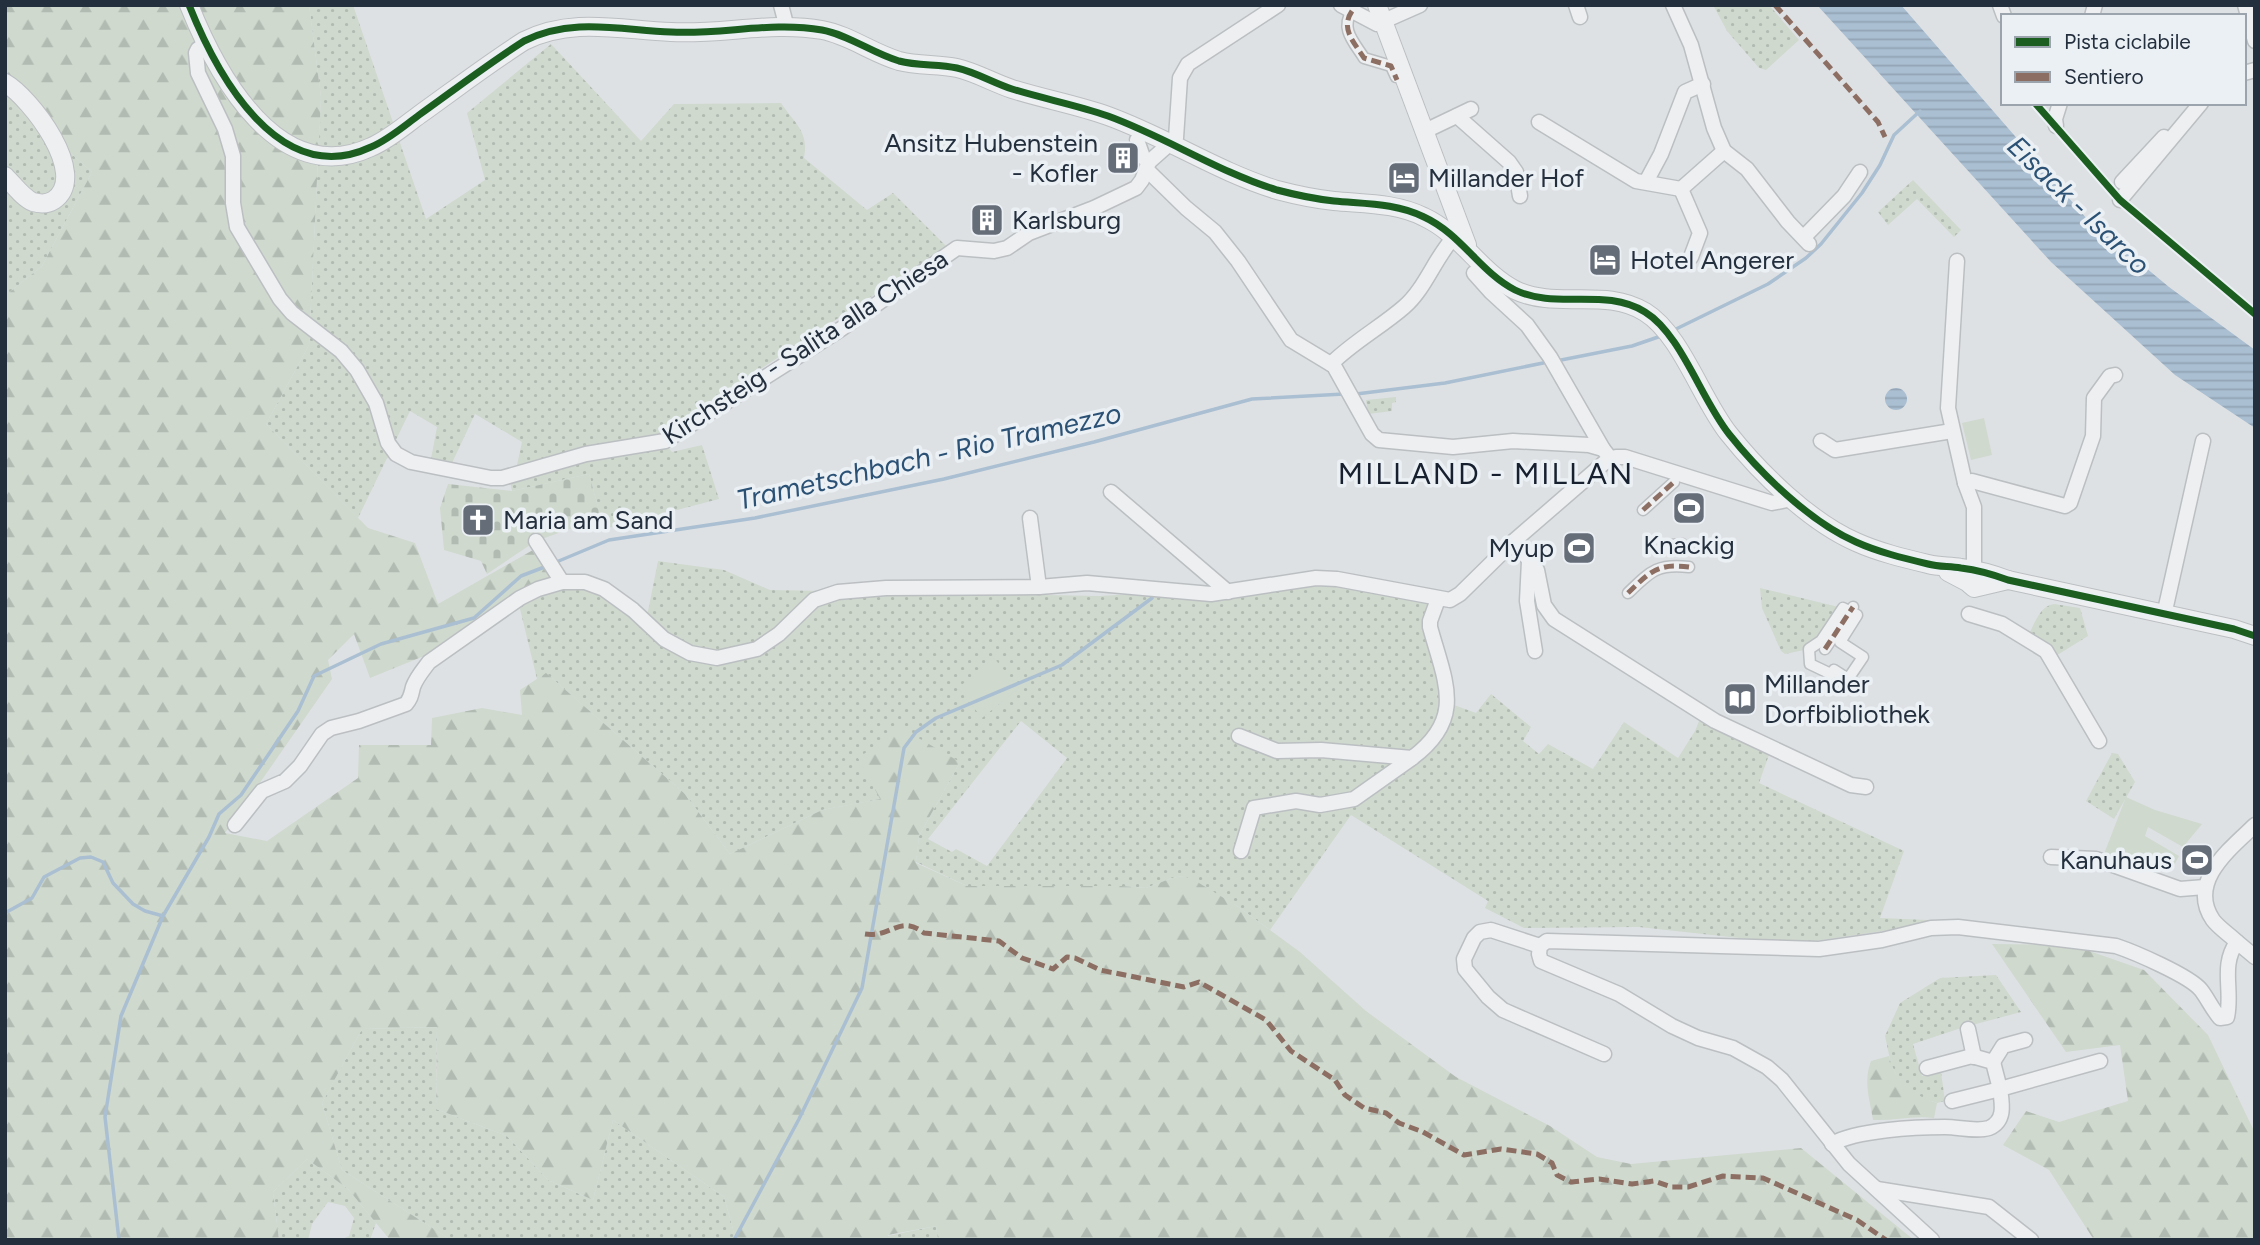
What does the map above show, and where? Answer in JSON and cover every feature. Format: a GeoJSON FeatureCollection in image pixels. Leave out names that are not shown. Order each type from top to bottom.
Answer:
{"type":"FeatureCollection","features":[{"type":"Feature","properties":{"kind":"street"},"geometry":{"type":"LineString","coordinates":[[189,5],[205,45],[237,96],[274,135],[300,151],[331,157],[344,156],[374,146],[519,45],[548,31],[579,26],[678,33],[819,29],[836,33],[898,60],[958,68],[1014,89],[1112,118],[1274,189],[1329,201],[1394,206],[1428,218],[1462,242],[1488,269],[1513,289],[1529,295],[1550,299],[1601,299],[1622,302],[1650,315],[1669,333],[1728,433],[1776,486],[1843,536],[1857,543],[1976,576],[2091,597],[2255,636]]}},
{"type":"Feature","properties":{"kind":"street"},"geometry":{"type":"LineString","coordinates":[[781,5],[787,28]]}},
{"type":"Feature","properties":{"kind":"street"},"geometry":{"type":"LineString","coordinates":[[1170,144],[1178,133],[1180,78],[1188,64],[1278,5]]}},
{"type":"Feature","properties":{"kind":"street"},"geometry":{"type":"LineString","coordinates":[[1380,13],[1420,5]]}},
{"type":"Feature","properties":{"kind":"street"},"geometry":{"type":"LineString","coordinates":[[1673,5],[1691,45],[1714,128],[1724,151],[1746,169],[1788,222],[1806,240],[1860,172]]}},
{"type":"Feature","properties":{"kind":"street"},"geometry":{"type":"LineString","coordinates":[[2245,5],[2255,41]]}},
{"type":"Feature","properties":{"kind":"street"},"geometry":{"type":"LineString","coordinates":[[1346,8],[1377,24],[1380,13]]}},
{"type":"Feature","properties":{"kind":"street"},"geometry":{"type":"LineString","coordinates":[[1346,8],[1346,29],[1364,58],[1391,66],[1397,80]]}},
{"type":"Feature","properties":{"kind":"street"},"geometry":{"type":"LineString","coordinates":[[1380,13],[1451,202],[1462,242]]}},
{"type":"Feature","properties":{"kind":"street","name":"Kirchsteig - Salita alla Chiesa"},"geometry":{"type":"LineString","coordinates":[[205,45],[196,53],[198,74],[226,129],[233,156],[233,203],[237,227],[280,299],[292,313],[341,351],[357,370],[376,403],[388,443],[396,454],[411,462],[464,475],[502,478],[586,454],[665,441],[841,329],[957,248],[994,251],[1007,248],[1029,233],[1094,208],[1136,188],[1148,166],[1170,144]]}},
{"type":"Feature","properties":{"kind":"street"},"geometry":{"type":"LineString","coordinates":[[5,83],[15,88],[30,103],[44,123],[57,146],[66,178],[56,199],[47,203],[34,203],[5,176]]}},
{"type":"Feature","properties":{"kind":"street"},"geometry":{"type":"LineString","coordinates":[[1646,183],[1661,154],[1685,92],[1703,84]]}},
{"type":"Feature","properties":{"kind":"street"},"geometry":{"type":"LineString","coordinates":[[2056,126],[2059,105]]}},
{"type":"Feature","properties":{"kind":"street"},"geometry":{"type":"LineString","coordinates":[[2122,182],[2192,105]]}},
{"type":"Feature","properties":{"kind":"street"},"geometry":{"type":"LineString","coordinates":[[2120,200],[2199,105]]}},
{"type":"Feature","properties":{"kind":"street"},"geometry":{"type":"LineString","coordinates":[[1425,131],[1471,109]]}},
{"type":"Feature","properties":{"kind":"street"},"geometry":{"type":"LineString","coordinates":[[1457,116],[1517,172],[1520,196]]}},
{"type":"Feature","properties":{"kind":"street"},"geometry":{"type":"LineString","coordinates":[[1539,122],[1636,181],[1681,189]]}},
{"type":"Feature","properties":{"kind":"street"},"geometry":{"type":"LineString","coordinates":[[1137,140],[1148,166],[1185,208],[1215,232],[1238,261],[1291,340],[1338,370],[1372,434],[1379,440],[1453,447],[1513,441],[1589,445],[1606,454],[1642,462],[1772,503],[1792,499]]}},
{"type":"Feature","properties":{"kind":"street"},"geometry":{"type":"LineString","coordinates":[[1681,189],[1724,151]]}},
{"type":"Feature","properties":{"kind":"street"},"geometry":{"type":"LineString","coordinates":[[1681,189],[1700,233],[1691,257]]}},
{"type":"Feature","properties":{"kind":"street"},"geometry":{"type":"LineString","coordinates":[[1428,218],[1451,202]]}},
{"type":"Feature","properties":{"kind":"street"},"geometry":{"type":"LineString","coordinates":[[1331,364],[1346,349],[1405,306],[1419,290],[1434,263],[1462,242]]}},
{"type":"Feature","properties":{"kind":"street"},"geometry":{"type":"LineString","coordinates":[[1956,261],[1948,408],[1965,483],[1974,507],[1972,549],[1976,576]]}},
{"type":"Feature","properties":{"kind":"street"},"geometry":{"type":"LineString","coordinates":[[1474,273],[1527,325],[1553,363],[1606,454]]}},
{"type":"Feature","properties":{"kind":"street"},"geometry":{"type":"LineString","coordinates":[[1965,483],[1972,481],[2065,506],[2070,503],[2093,436],[2094,398],[2110,376],[2115,375]]}},
{"type":"Feature","properties":{"kind":"street"},"geometry":{"type":"LineString","coordinates":[[1821,441],[1835,450],[1952,431]]}},
{"type":"Feature","properties":{"kind":"street"},"geometry":{"type":"LineString","coordinates":[[2164,615],[2203,441]]}},
{"type":"Feature","properties":{"kind":"street"},"geometry":{"type":"LineString","coordinates":[[235,825],[262,792],[285,781],[293,773],[322,734],[331,728],[406,704],[420,673],[429,662],[520,598],[560,579],[585,582],[604,589],[626,604],[664,639],[690,653],[717,658],[757,649],[779,634],[814,600],[838,592],[886,588],[1039,587],[1101,583],[1211,594],[1316,578],[1337,579],[1450,600],[1460,594],[1606,454]]}},
{"type":"Feature","properties":{"kind":"street"},"geometry":{"type":"LineString","coordinates":[[1643,510],[1674,482]]}},
{"type":"Feature","properties":{"kind":"street"},"geometry":{"type":"LineString","coordinates":[[1111,492],[1228,592]]}},
{"type":"Feature","properties":{"kind":"street"},"geometry":{"type":"LineString","coordinates":[[1030,518],[1039,587]]}},
{"type":"Feature","properties":{"kind":"street"},"geometry":{"type":"LineString","coordinates":[[1514,541],[1537,570],[1544,605],[1561,624],[1715,721],[1851,785],[1866,787]]}},
{"type":"Feature","properties":{"kind":"street"},"geometry":{"type":"LineString","coordinates":[[539,545],[560,579]]}},
{"type":"Feature","properties":{"kind":"street"},"geometry":{"type":"LineString","coordinates":[[1945,567],[1972,549]]}},
{"type":"Feature","properties":{"kind":"street"},"geometry":{"type":"LineString","coordinates":[[1529,561],[1527,601],[1535,651]]}},
{"type":"Feature","properties":{"kind":"street"},"geometry":{"type":"LineString","coordinates":[[1628,593],[1653,570],[1670,565],[1689,567]]}},
{"type":"Feature","properties":{"kind":"street"},"geometry":{"type":"LineString","coordinates":[[1241,851],[1254,808],[1296,801],[1320,805],[1354,799],[1433,740],[1446,717],[1446,688],[1430,627],[1438,599]]}},
{"type":"Feature","properties":{"kind":"street"},"geometry":{"type":"LineString","coordinates":[[1843,608],[1851,610],[1857,615],[1840,642],[1863,657],[1848,679],[1833,670],[1831,674],[1810,663],[1809,649],[1821,642],[1843,608]]}},
{"type":"Feature","properties":{"kind":"street"},"geometry":{"type":"LineString","coordinates":[[1825,649],[1851,610]]}},
{"type":"Feature","properties":{"kind":"street"},"geometry":{"type":"LineString","coordinates":[[1969,614],[2002,624],[2046,651],[2099,741]]}},
{"type":"Feature","properties":{"kind":"street"},"geometry":{"type":"LineString","coordinates":[[2234,629],[2255,623]]}},
{"type":"Feature","properties":{"kind":"street"},"geometry":{"type":"LineString","coordinates":[[1239,736],[1277,751],[1321,750],[1412,758]]}},
{"type":"Feature","properties":{"kind":"street"},"geometry":{"type":"LineString","coordinates":[[2255,825],[2212,870],[2205,887],[2206,907],[2214,921],[2255,957]]}},
{"type":"Feature","properties":{"kind":"street"},"geometry":{"type":"LineString","coordinates":[[2050,857],[2096,859],[2180,889],[2205,887]]}},
{"type":"Feature","properties":{"kind":"street"},"geometry":{"type":"LineString","coordinates":[[1932,1240],[1832,1144],[1782,1080],[1767,1067],[1733,1048],[1698,1038],[1672,1026],[1608,989],[1541,961],[1540,946],[1547,941],[1819,949],[1882,940],[1931,928],[1958,927],[2116,946],[2139,954],[2191,980],[2220,1018],[2227,1017],[2227,968],[2237,942]]}},
{"type":"Feature","properties":{"kind":"street"},"geometry":{"type":"LineString","coordinates":[[1540,946],[1491,930],[1480,932],[1474,938],[1464,959],[1465,969],[1503,1010],[1604,1054]]}},
{"type":"Feature","properties":{"kind":"street"},"geometry":{"type":"LineString","coordinates":[[1968,1029],[1974,1057]]}},
{"type":"Feature","properties":{"kind":"street"},"geometry":{"type":"LineString","coordinates":[[1832,1144],[1843,1138],[1881,1132],[1990,1127],[2000,1119],[2003,1105],[1993,1062],[2003,1046],[2025,1040]]}},
{"type":"Feature","properties":{"kind":"street"},"geometry":{"type":"LineString","coordinates":[[1927,1068],[1974,1057],[1993,1062]]}},
{"type":"Feature","properties":{"kind":"street"},"geometry":{"type":"LineString","coordinates":[[1952,1101],[2100,1061]]}},
{"type":"Feature","properties":{"kind":"street"},"geometry":{"type":"LineString","coordinates":[[1876,1189],[1989,1208],[2031,1240]]}},
{"type":"Feature","properties":{"kind":"green space"},"geometry":{"type":"Polygon","coordinates":[[[5,5],[309,5],[321,97],[309,345],[266,424],[368,528],[415,543],[438,604],[533,550],[552,580],[522,591],[424,656],[370,678],[354,634],[328,660],[332,679],[225,833],[267,841],[358,778],[359,745],[431,745],[432,718],[482,708],[522,715],[520,690],[546,673],[684,793],[730,854],[822,810],[880,799],[858,758],[901,728],[960,762],[919,836],[916,863],[967,886],[1146,888],[1183,876],[1194,880],[1237,906],[1300,952],[1366,1011],[1456,1077],[1550,1126],[1597,1157],[1631,1164],[1801,1148],[1914,1240],[938,1240],[936,1226],[888,1235],[887,1240],[736,1240],[724,1197],[613,1120],[593,1200],[548,1180],[507,1136],[436,1109],[437,1027],[362,1029],[322,1103],[342,1170],[451,1240],[390,1240],[348,1189],[307,1159],[273,1192],[279,1240],[5,1240],[5,296],[42,266],[92,172],[28,115],[5,102],[5,5]]]}},
{"type":"Feature","properties":{"kind":"green space"},"geometry":{"type":"Polygon","coordinates":[[[309,5],[353,5],[426,219],[485,180],[467,113],[551,44],[641,141],[674,104],[781,103],[803,134],[804,158],[867,210],[893,193],[947,247],[658,436],[672,452],[702,445],[719,499],[608,528],[601,518],[589,474],[512,491],[508,471],[517,465],[522,442],[475,414],[452,463],[431,459],[437,427],[410,411],[358,518],[266,424],[309,345],[321,97],[309,5]]]}},
{"type":"Feature","properties":{"kind":"green space"},"geometry":{"type":"Polygon","coordinates":[[[1713,5],[1769,5],[1799,40],[1766,70],[1759,68],[1727,31],[1713,5]]]}},
{"type":"Feature","properties":{"kind":"green space"},"geometry":{"type":"Polygon","coordinates":[[[5,102],[28,115],[92,172],[42,266],[5,296],[5,102]]]}},
{"type":"Feature","properties":{"kind":"green space"},"geometry":{"type":"Polygon","coordinates":[[[1913,180],[1961,230],[1954,237],[1917,199],[1888,225],[1878,212],[1913,180]]]}},
{"type":"Feature","properties":{"kind":"green space"},"geometry":{"type":"Polygon","coordinates":[[[1396,397],[1396,402],[1392,403],[1392,411],[1368,414],[1366,400],[1396,397]]]}},
{"type":"Feature","properties":{"kind":"green space"},"geometry":{"type":"Polygon","coordinates":[[[1984,418],[1992,455],[1971,460],[1962,423],[1984,418]]]}},
{"type":"Feature","properties":{"kind":"green space"},"geometry":{"type":"Polygon","coordinates":[[[589,474],[601,518],[536,541],[487,574],[481,561],[444,550],[440,508],[448,484],[512,491],[589,474]]]}},
{"type":"Feature","properties":{"kind":"green space"},"geometry":{"type":"Polygon","coordinates":[[[658,561],[724,570],[770,590],[1100,596],[1322,583],[1428,603],[1426,614],[1443,701],[1476,713],[1491,694],[1531,727],[1523,741],[1539,754],[1548,744],[1593,769],[1624,722],[1678,758],[1701,716],[1770,752],[1759,783],[1904,851],[1880,918],[1952,921],[1794,944],[1639,927],[1524,928],[1485,908],[1488,901],[1351,815],[1270,930],[1237,906],[1183,876],[1146,888],[967,886],[916,862],[919,836],[960,762],[881,799],[822,810],[730,854],[684,793],[547,674],[537,679],[520,609],[525,600],[563,586],[596,591],[647,616],[658,561]],[[1021,721],[928,839],[952,852],[956,849],[987,866],[1067,758],[1021,721]]]}},
{"type":"Feature","properties":{"kind":"green space"},"geometry":{"type":"Polygon","coordinates":[[[1760,588],[1843,608],[1809,649],[1785,654],[1781,651],[1762,608],[1760,588]]]}},
{"type":"Feature","properties":{"kind":"green space"},"geometry":{"type":"Polygon","coordinates":[[[2054,604],[2080,608],[2088,636],[2054,657],[2029,634],[2042,611],[2054,604]]]}},
{"type":"Feature","properties":{"kind":"green space"},"geometry":{"type":"Polygon","coordinates":[[[994,658],[1019,688],[982,718],[958,688],[994,658]]]}},
{"type":"Feature","properties":{"kind":"green space"},"geometry":{"type":"Polygon","coordinates":[[[2112,753],[2118,754],[2135,782],[2114,819],[2086,801],[2112,753]]]}},
{"type":"Feature","properties":{"kind":"green space"},"geometry":{"type":"Polygon","coordinates":[[[2126,797],[2155,810],[2202,824],[2183,847],[2148,827],[2145,836],[2179,856],[2173,867],[2163,862],[2157,874],[2104,854],[2126,797]]]}},
{"type":"Feature","properties":{"kind":"green space"},"geometry":{"type":"Polygon","coordinates":[[[1992,944],[2072,945],[2144,970],[2208,1035],[2254,1131],[2255,1240],[2094,1240],[2049,1170],[2003,1145],[2026,1111],[2059,1122],[2128,1101],[2120,1045],[2066,1052],[1992,944]]]}},
{"type":"Feature","properties":{"kind":"green space"},"geometry":{"type":"Polygon","coordinates":[[[1996,975],[2021,1012],[1913,1044],[1922,1076],[1941,1072],[1945,1101],[1937,1103],[1916,1096],[1899,1080],[1891,1064],[1885,1036],[1900,1003],[1940,978],[1996,975]]]}},
{"type":"Feature","properties":{"kind":"green space"},"geometry":{"type":"Polygon","coordinates":[[[437,1027],[436,1109],[507,1136],[548,1180],[593,1200],[613,1120],[724,1197],[736,1240],[451,1240],[342,1170],[322,1103],[362,1029],[437,1027]]]}},
{"type":"Feature","properties":{"kind":"green space"},"geometry":{"type":"Polygon","coordinates":[[[1889,1056],[1896,1073],[1906,1086],[1937,1103],[1934,1118],[1873,1120],[1868,1091],[1871,1061],[1889,1056]]]}},
{"type":"Feature","properties":{"kind":"green space"},"geometry":{"type":"Polygon","coordinates":[[[307,1159],[348,1189],[376,1223],[370,1240],[340,1240],[349,1236],[354,1218],[345,1206],[328,1202],[312,1224],[308,1240],[279,1240],[273,1192],[307,1159]]]}},
{"type":"Feature","properties":{"kind":"green space"},"geometry":{"type":"Polygon","coordinates":[[[936,1226],[938,1240],[887,1240],[887,1236],[936,1226]]]}},
{"type":"Feature","properties":{"kind":"water"},"geometry":{"type":"Polygon","coordinates":[[[1817,5],[1901,5],[2087,219],[2169,287],[2255,350],[2255,428],[2175,375],[2051,262],[1817,5]]]}},
{"type":"Feature","properties":{"kind":"water"},"geometry":{"type":"Polygon","coordinates":[[[1892,388],[1900,388],[1907,395],[1907,403],[1900,410],[1892,410],[1885,403],[1885,395],[1892,388]]]}},
{"type":"Feature","properties":{"kind":"waterway","name":"Trametschbach - Rio Tramezzo"},"geometry":{"type":"LineString","coordinates":[[1674,330],[1768,284],[1806,258],[1821,244],[1862,193],[1880,165],[1894,135],[1920,111]]}},
{"type":"Feature","properties":{"kind":"waterway","name":"Trametschbach - Rio Tramezzo"},"geometry":{"type":"LineString","coordinates":[[1556,361],[1632,346],[1664,335]]}},
{"type":"Feature","properties":{"kind":"waterway","name":"Trametschbach - Rio Tramezzo"},"geometry":{"type":"LineString","coordinates":[[1356,394],[1445,383],[1548,362]]}},
{"type":"Feature","properties":{"kind":"waterway","name":"Trametschbach - Rio Tramezzo"},"geometry":{"type":"LineString","coordinates":[[554,563],[609,540],[755,518],[944,479],[1252,399],[1344,394]]}},
{"type":"Feature","properties":{"kind":"waterway","name":"Trametschbach - Rio Tramezzo"},"geometry":{"type":"LineString","coordinates":[[119,1240],[105,1117],[121,1016],[163,916],[209,837],[219,814],[241,795],[298,711],[314,676],[381,644],[474,618],[521,576],[547,566]]}},
{"type":"Feature","properties":{"kind":"waterway"},"geometry":{"type":"LineString","coordinates":[[734,1240],[799,1119],[862,988],[904,748],[916,732],[936,718],[1062,665],[1152,598]]}},
{"type":"Feature","properties":{"kind":"waterway"},"geometry":{"type":"LineString","coordinates":[[5,913],[32,898],[44,877],[80,858],[91,857],[103,862],[113,883],[133,904],[163,916]]}},
{"type":"Feature","properties":{"kind":"marked path"},"geometry":{"type":"LineString","coordinates":[[1775,5],[1878,122],[1885,137]]}},
{"type":"Feature","properties":{"kind":"marked path"},"geometry":{"type":"LineString","coordinates":[[1352,11],[1347,24],[1356,46],[1364,58],[1391,66],[1397,80]]}},
{"type":"Feature","properties":{"kind":"marked path"},"geometry":{"type":"LineString","coordinates":[[1643,510],[1674,482]]}},
{"type":"Feature","properties":{"kind":"marked path"},"geometry":{"type":"LineString","coordinates":[[1672,545],[1682,544]]}},
{"type":"Feature","properties":{"kind":"marked path"},"geometry":{"type":"LineString","coordinates":[[1628,593],[1661,568],[1689,567]]}},
{"type":"Feature","properties":{"kind":"marked path"},"geometry":{"type":"LineString","coordinates":[[1825,649],[1853,607]]}},
{"type":"Feature","properties":{"kind":"marked path"},"geometry":{"type":"LineString","coordinates":[[865,934],[882,933],[908,926],[924,933],[999,941],[1022,958],[1053,969],[1067,957],[1100,970],[1184,987],[1199,982],[1266,1020],[1291,1051],[1335,1080],[1345,1095],[1364,1108],[1386,1113],[1399,1123],[1423,1132],[1464,1155],[1501,1149],[1537,1154],[1552,1163],[1557,1175],[1571,1182],[1599,1179],[1632,1184],[1654,1181],[1672,1187],[1688,1187],[1723,1176],[1763,1178],[1857,1220],[1886,1240]]}},
{"type":"Feature","properties":{"kind":"cycle path"},"geometry":{"type":"LineString","coordinates":[[189,5],[216,63],[256,118],[280,139],[308,153],[338,156],[384,141],[524,41],[560,29],[596,27],[690,32],[765,27],[803,28],[832,32],[899,61],[964,70],[1012,89],[1108,116],[1234,174],[1277,190],[1413,212],[1449,233],[1503,282],[1531,296],[1614,301],[1645,312],[1669,335],[1719,420],[1755,465],[1821,522],[1856,542],[1882,552],[1936,566],[1979,571],[2008,580],[2234,629],[2255,636]]}},
{"type":"Feature","properties":{"kind":"cycle path"},"geometry":{"type":"LineString","coordinates":[[2037,105],[2120,200],[2255,314]]}},
{"type":"Feature","properties":{"kind":"place","name":"Ansitz Hubenstein - Kofler"},"geometry":{"type":"Point","coordinates":[1123,158]}},
{"type":"Feature","properties":{"kind":"place","name":"Millander Hof"},"geometry":{"type":"Point","coordinates":[1404,178]}},
{"type":"Feature","properties":{"kind":"place","name":"Karlsburg"},"geometry":{"type":"Point","coordinates":[987,220]}},
{"type":"Feature","properties":{"kind":"place","name":"Hotel Angerer"},"geometry":{"type":"Point","coordinates":[1605,260]}},
{"type":"Feature","properties":{"kind":"place","name":"Knackig"},"geometry":{"type":"Point","coordinates":[1689,508]}},
{"type":"Feature","properties":{"kind":"place","name":"Maria am Sand"},"geometry":{"type":"Point","coordinates":[478,520]}},
{"type":"Feature","properties":{"kind":"place","name":"Myup"},"geometry":{"type":"Point","coordinates":[1579,548]}},
{"type":"Feature","properties":{"kind":"place","name":"Millander Dorfbibliothek"},"geometry":{"type":"Point","coordinates":[1740,699]}},
{"type":"Feature","properties":{"kind":"place","name":"Kanuhaus"},"geometry":{"type":"Point","coordinates":[2197,860]}},
{"type":"Feature","properties":{"kind":"district","name":"MILLAND - MILLAN"},"geometry":{"type":"Point","coordinates":[1486,474]}},
{"type":"Feature","properties":{"kind":"water label","name":"Eisack - Isarco"},"geometry":{"type":"Point","coordinates":[2079,205]}}]}
